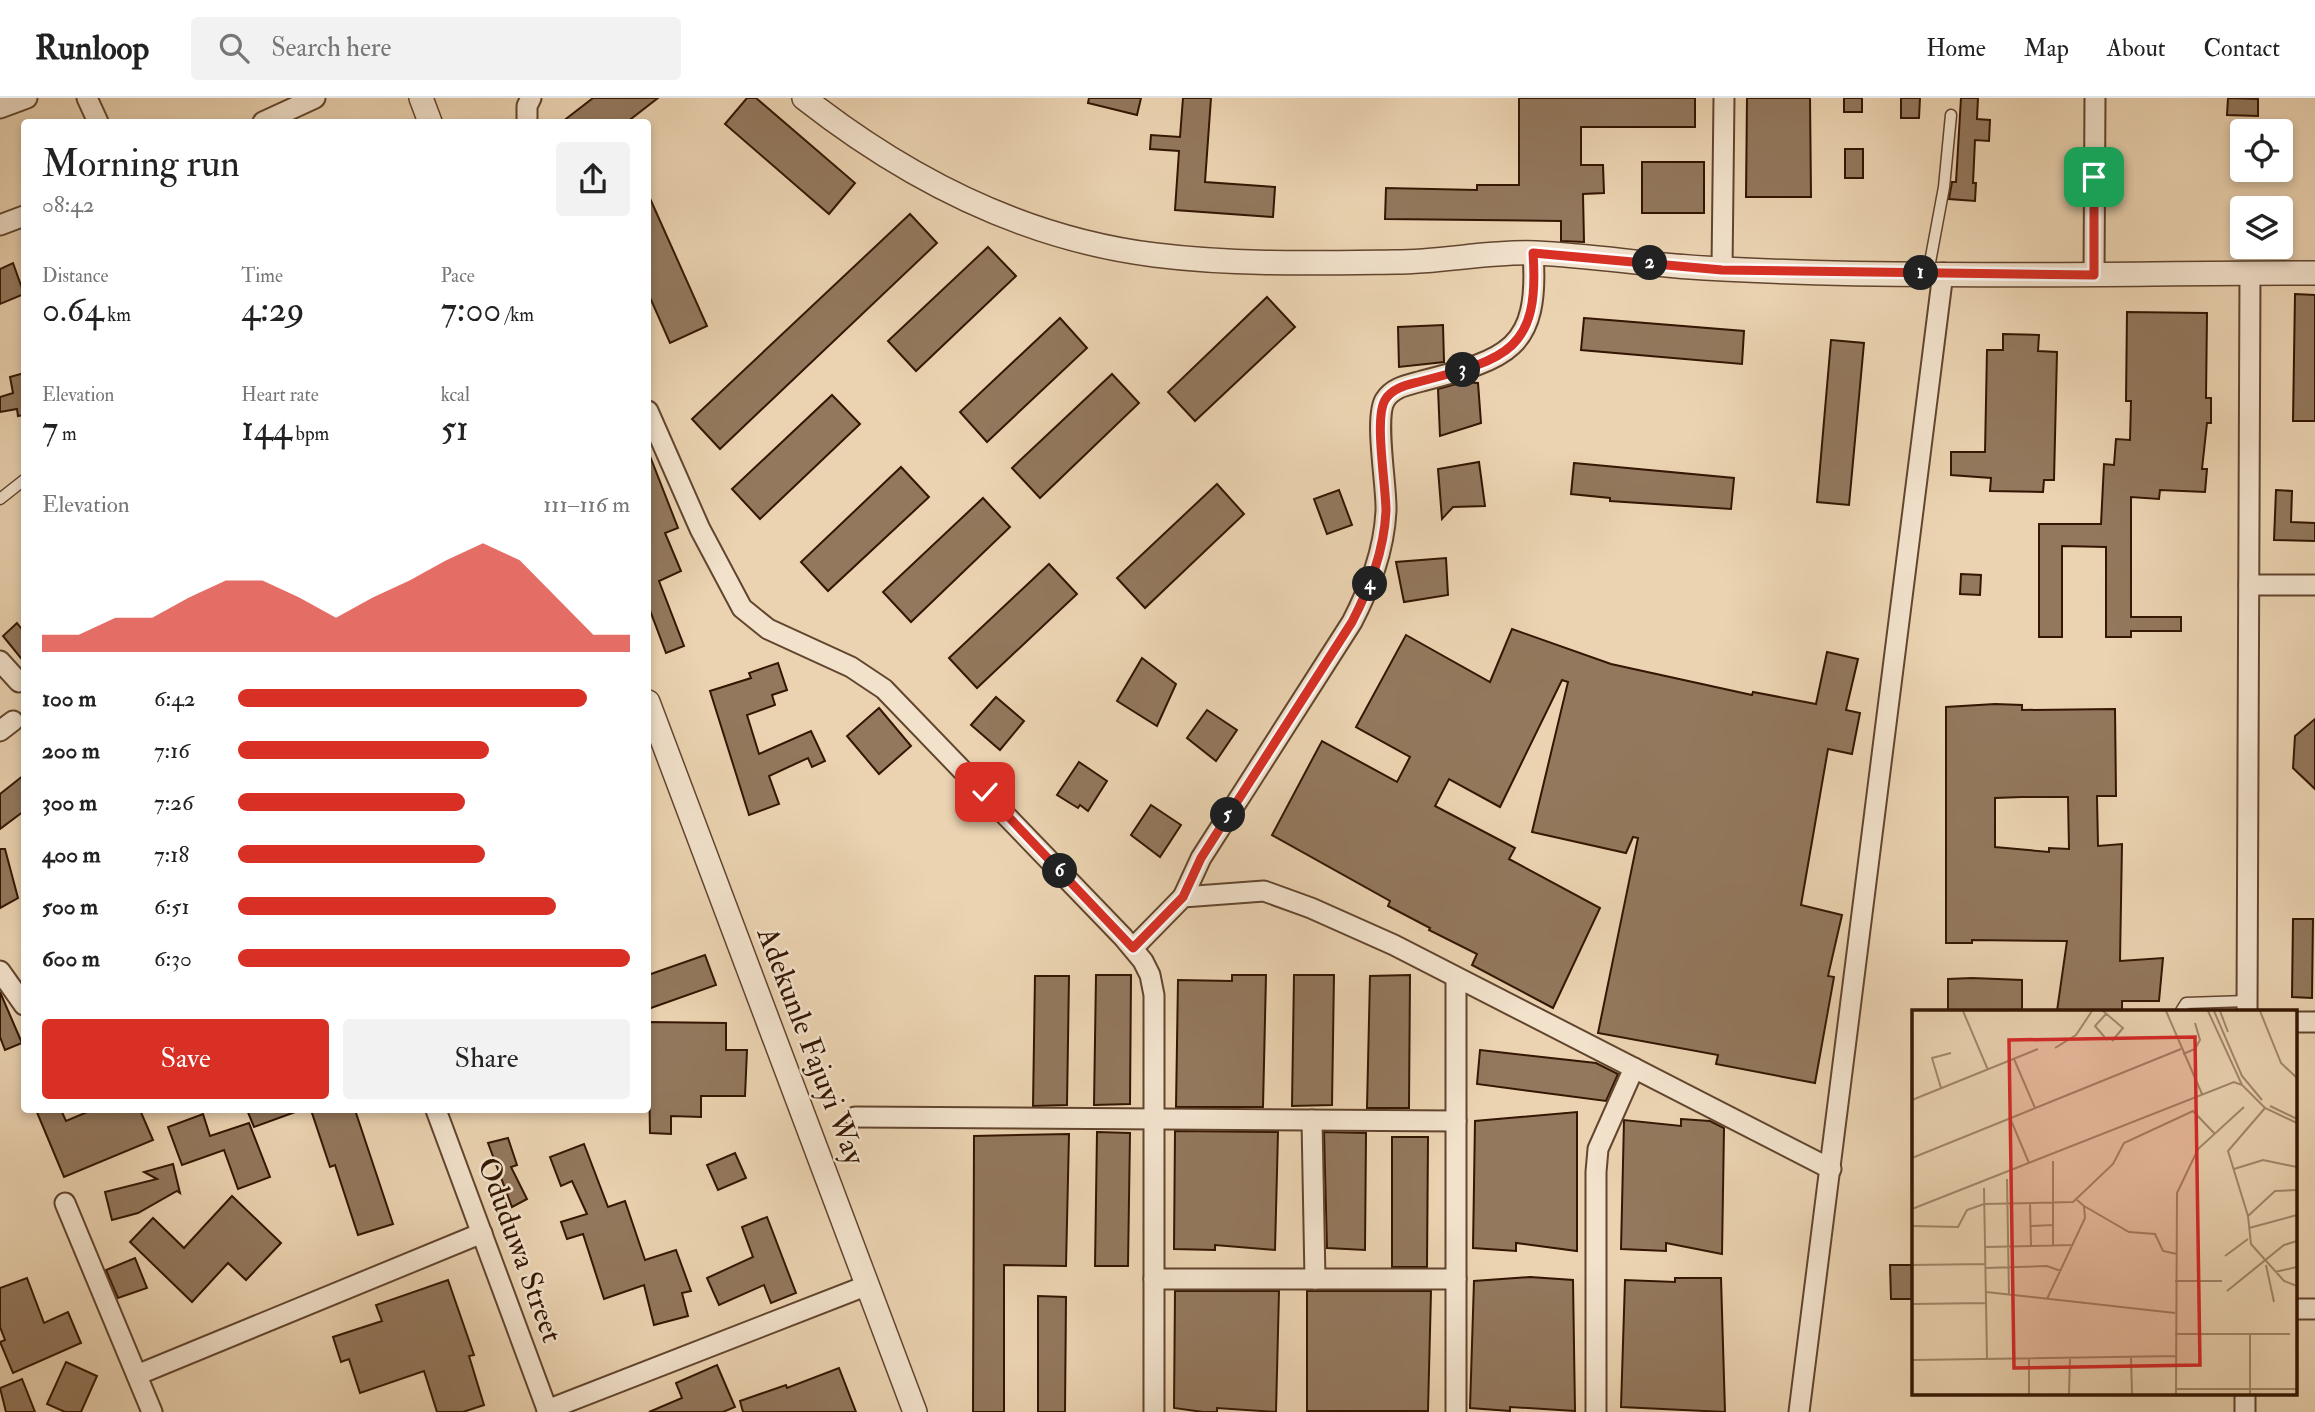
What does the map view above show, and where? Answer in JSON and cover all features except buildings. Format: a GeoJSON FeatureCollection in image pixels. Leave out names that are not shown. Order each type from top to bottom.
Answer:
{"type":"FeatureCollection","features":[{"type":"Feature","properties":{"kind":"street"},"geometry":{"type":"LineString","coordinates":[[0,108],[27,98]]}},
{"type":"Feature","properties":{"kind":"street"},"geometry":{"type":"LineString","coordinates":[[87,98],[97,119]]}},
{"type":"Feature","properties":{"kind":"street"},"geometry":{"type":"LineString","coordinates":[[270,119],[315,98]]}},
{"type":"Feature","properties":{"kind":"street"},"geometry":{"type":"LineString","coordinates":[[421,98],[429,119]]}},
{"type":"Feature","properties":{"kind":"street"},"geometry":{"type":"LineString","coordinates":[[527,119],[527,106],[531,98]]}},
{"type":"Feature","properties":{"kind":"street"},"geometry":{"type":"LineString","coordinates":[[804,98],[885,158],[942,188],[1043,230],[1099,245],[1153,255],[1278,263],[1403,262],[1533,253],[1722,270],[2094,275],[2315,273]]}},
{"type":"Feature","properties":{"kind":"street"},"geometry":{"type":"LineString","coordinates":[[1722,270],[1724,98]]}},
{"type":"Feature","properties":{"kind":"street"},"geometry":{"type":"LineString","coordinates":[[2094,275],[2095,98]]}},
{"type":"Feature","properties":{"kind":"street"},"geometry":{"type":"LineString","coordinates":[[0,225],[21,217]]}},
{"type":"Feature","properties":{"kind":"street"},"geometry":{"type":"LineString","coordinates":[[1133,948],[1183,897],[1201,858],[1352,622],[1369,589],[1381,550],[1386,512],[1382,440],[1384,401],[1395,389],[1459,372],[1488,361],[1510,348],[1526,330],[1536,288],[1533,253]]}},
{"type":"Feature","properties":{"kind":"street"},"geometry":{"type":"LineString","coordinates":[[1799,1412],[1831,1169],[1936,273]]}},
{"type":"Feature","properties":{"kind":"street"},"geometry":{"type":"LineString","coordinates":[[2247,1006],[2250,273]]}},
{"type":"Feature","properties":{"kind":"street"},"geometry":{"type":"LineString","coordinates":[[651,418],[700,529],[742,608],[768,629],[852,667],[884,689],[943,746],[1133,948],[1150,975],[1154,995],[1154,1412]]}},
{"type":"Feature","properties":{"kind":"street"},"geometry":{"type":"LineString","coordinates":[[2249,585],[2315,585]]}},
{"type":"Feature","properties":{"kind":"street"},"geometry":{"type":"LineString","coordinates":[[0,661],[19,682]]}},
{"type":"Feature","properties":{"kind":"street","name":"Adekunle Fajuyi Way"},"geometry":{"type":"LineString","coordinates":[[651,710],[915,1412]]}},
{"type":"Feature","properties":{"kind":"street"},"geometry":{"type":"LineString","coordinates":[[1183,897],[1264,891],[1311,908],[1394,944],[1456,979],[1831,1169]]}},
{"type":"Feature","properties":{"kind":"street"},"geometry":{"type":"LineString","coordinates":[[0,971],[21,1001]]}},
{"type":"Feature","properties":{"kind":"street"},"geometry":{"type":"LineString","coordinates":[[1456,979],[1456,1412]]}},
{"type":"Feature","properties":{"kind":"street"},"geometry":{"type":"LineString","coordinates":[[1596,1412],[1595,1172],[1598,1149],[1634,1068]]}},
{"type":"Feature","properties":{"kind":"street","name":"Oduduwa Street"},"geometry":{"type":"LineString","coordinates":[[437,1113],[547,1411]]}},
{"type":"Feature","properties":{"kind":"street"},"geometry":{"type":"LineString","coordinates":[[855,1117],[1456,1121]]}},
{"type":"Feature","properties":{"kind":"street"},"geometry":{"type":"LineString","coordinates":[[1312,1120],[1315,1279]]}},
{"type":"Feature","properties":{"kind":"street"},"geometry":{"type":"LineString","coordinates":[[65,1203],[152,1412]]}},
{"type":"Feature","properties":{"kind":"street"},"geometry":{"type":"LineString","coordinates":[[137,1375],[482,1233]]}},
{"type":"Feature","properties":{"kind":"street"},"geometry":{"type":"LineString","coordinates":[[1154,1279],[1456,1279]]}},
{"type":"Feature","properties":{"kind":"street"},"geometry":{"type":"LineString","coordinates":[[547,1411],[868,1285]]}},
{"type":"Feature","properties":{"kind":"street"},"geometry":{"type":"LineString","coordinates":[[2245,1394],[2245,1412]]}},
{"type":"Feature","properties":{"kind":"lane"},"geometry":{"type":"LineString","coordinates":[[1936,273],[1951,115]]}},
{"type":"Feature","properties":{"kind":"lane"},"geometry":{"type":"LineString","coordinates":[[0,499],[21,482]]}},
{"type":"Feature","properties":{"kind":"lane"},"geometry":{"type":"LineString","coordinates":[[2182,1010],[2186,1003],[2247,1006]]}},
{"type":"Feature","properties":{"kind":"route"},"geometry":{"type":"LineString","coordinates":[[985,792],[1133,948],[1183,897],[1201,858],[1352,622],[1369,589],[1381,550],[1386,512],[1382,440],[1384,401],[1395,389],[1459,372],[1488,361],[1510,348],[1526,330],[1536,288],[1533,253],[1722,270],[2094,275],[2094,177]]}}]}
